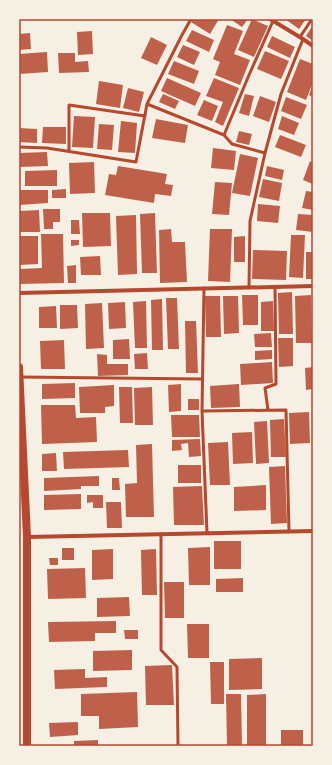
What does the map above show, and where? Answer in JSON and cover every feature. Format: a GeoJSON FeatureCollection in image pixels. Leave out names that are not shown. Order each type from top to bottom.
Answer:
{"type":"FeatureCollection","features":[{"type":"Feature","properties":{"kind":"main road"},"geometry":{"type":"LineString","coordinates":[[19,367],[27,537],[27,746]]}},
{"type":"Feature","properties":{"kind":"street"},"geometry":{"type":"LineString","coordinates":[[271,20],[313,46]]}},
{"type":"Feature","properties":{"kind":"street"},"geometry":{"type":"LineString","coordinates":[[19,293],[313,286]]}},
{"type":"Feature","properties":{"kind":"street"},"geometry":{"type":"LineString","coordinates":[[27,537],[313,531]]}},
{"type":"Feature","properties":{"kind":"lane"},"geometry":{"type":"LineString","coordinates":[[19,147],[47,148],[136,162],[147,104],[191,19]]}},
{"type":"Feature","properties":{"kind":"lane"},"geometry":{"type":"LineString","coordinates":[[249,288],[250,221],[265,153],[281,94],[301,38],[312,19]]}},
{"type":"Feature","properties":{"kind":"lane"},"geometry":{"type":"LineString","coordinates":[[224,135],[271,20]]}},
{"type":"Feature","properties":{"kind":"lane"},"geometry":{"type":"LineString","coordinates":[[147,104],[224,135],[232,144],[265,153]]}},
{"type":"Feature","properties":{"kind":"lane"},"geometry":{"type":"LineString","coordinates":[[69,151],[69,105],[145,116]]}},
{"type":"Feature","properties":{"kind":"lane"},"geometry":{"type":"LineString","coordinates":[[268,410],[265,388],[276,384],[275,287]]}},
{"type":"Feature","properties":{"kind":"lane"},"geometry":{"type":"LineString","coordinates":[[204,288],[202,411],[207,533]]}},
{"type":"Feature","properties":{"kind":"lane"},"geometry":{"type":"LineString","coordinates":[[20,377],[202,379]]}},
{"type":"Feature","properties":{"kind":"lane"},"geometry":{"type":"LineString","coordinates":[[202,411],[286,410],[289,532]]}},
{"type":"Feature","properties":{"kind":"lane"},"geometry":{"type":"LineString","coordinates":[[161,534],[161,650],[177,666],[178,746]]}},
{"type":"Feature","properties":{"kind":"building"},"geometry":{"type":"Polygon","coordinates":[[[193,19],[219,19],[210,34],[191,22],[193,19]]]}},
{"type":"Feature","properties":{"kind":"building"},"geometry":{"type":"Polygon","coordinates":[[[230,19],[248,19],[242,27],[230,19]]]}},
{"type":"Feature","properties":{"kind":"building"},"geometry":{"type":"Polygon","coordinates":[[[252,19],[268,26],[254,57],[238,50],[252,19]]]}},
{"type":"Feature","properties":{"kind":"building"},"geometry":{"type":"Polygon","coordinates":[[[285,19],[306,19],[299,29],[285,19]]]}},
{"type":"Feature","properties":{"kind":"building"},"geometry":{"type":"Polygon","coordinates":[[[227,25],[243,31],[234,54],[250,60],[240,85],[215,75],[220,62],[213,59],[227,25]]]}},
{"type":"Feature","properties":{"kind":"building"},"geometry":{"type":"Polygon","coordinates":[[[313,25],[313,41],[306,36],[313,25]]]}},
{"type":"Feature","properties":{"kind":"building"},"geometry":{"type":"Polygon","coordinates":[[[192,30],[214,40],[209,52],[186,41],[192,30]]]}},
{"type":"Feature","properties":{"kind":"building"},"geometry":{"type":"Polygon","coordinates":[[[92,31],[93,54],[78,55],[77,32],[92,31]]]}},
{"type":"Feature","properties":{"kind":"building"},"geometry":{"type":"Polygon","coordinates":[[[30,33],[31,49],[19,50],[19,34],[30,33]]]}},
{"type":"Feature","properties":{"kind":"building"},"geometry":{"type":"Polygon","coordinates":[[[272,36],[295,47],[290,58],[267,47],[272,36]]]}},
{"type":"Feature","properties":{"kind":"building"},"geometry":{"type":"Polygon","coordinates":[[[151,37],[167,45],[157,65],[141,58],[151,37]]]}},
{"type":"Feature","properties":{"kind":"building"},"geometry":{"type":"Polygon","coordinates":[[[183,45],[200,52],[194,65],[177,57],[183,45]]]}},
{"type":"Feature","properties":{"kind":"building"},"geometry":{"type":"Polygon","coordinates":[[[265,51],[289,61],[281,79],[257,69],[265,51]]]}},
{"type":"Feature","properties":{"kind":"building"},"geometry":{"type":"Polygon","coordinates":[[[47,52],[48,72],[19,74],[19,54],[47,52]]]}},
{"type":"Feature","properties":{"kind":"building"},"geometry":{"type":"Polygon","coordinates":[[[58,53],[75,53],[75,62],[88,61],[89,72],[59,73],[58,53]]]}},
{"type":"Feature","properties":{"kind":"building"},"geometry":{"type":"Polygon","coordinates":[[[300,59],[313,64],[313,82],[306,100],[287,92],[300,59]]]}},
{"type":"Feature","properties":{"kind":"building"},"geometry":{"type":"Polygon","coordinates":[[[174,61],[199,71],[194,84],[168,74],[174,61]]]}},
{"type":"Feature","properties":{"kind":"building"},"geometry":{"type":"Polygon","coordinates":[[[167,78],[201,93],[195,106],[161,91],[167,78]]]}},
{"type":"Feature","properties":{"kind":"building"},"geometry":{"type":"Polygon","coordinates":[[[214,78],[239,88],[223,126],[215,122],[223,102],[206,96],[214,78]]]}},
{"type":"Feature","properties":{"kind":"building"},"geometry":{"type":"Polygon","coordinates":[[[99,81],[123,85],[120,108],[96,104],[99,81]]]}},
{"type":"Feature","properties":{"kind":"building"},"geometry":{"type":"Polygon","coordinates":[[[313,85],[313,97],[309,95],[313,85]]]}},
{"type":"Feature","properties":{"kind":"building"},"geometry":{"type":"Polygon","coordinates":[[[128,88],[144,92],[139,112],[123,108],[128,88]]]}},
{"type":"Feature","properties":{"kind":"building"},"geometry":{"type":"Polygon","coordinates":[[[163,94],[179,101],[175,109],[159,102],[163,94]]]}},
{"type":"Feature","properties":{"kind":"building"},"geometry":{"type":"Polygon","coordinates":[[[245,94],[254,96],[249,116],[239,113],[245,94]]]}},
{"type":"Feature","properties":{"kind":"building"},"geometry":{"type":"Polygon","coordinates":[[[260,96],[276,102],[269,122],[253,116],[260,96]]]}},
{"type":"Feature","properties":{"kind":"building"},"geometry":{"type":"Polygon","coordinates":[[[286,97],[307,105],[301,119],[281,111],[286,97]]]}},
{"type":"Feature","properties":{"kind":"building"},"geometry":{"type":"Polygon","coordinates":[[[204,100],[218,106],[212,121],[197,115],[204,100]]]}},
{"type":"Feature","properties":{"kind":"building"},"geometry":{"type":"Polygon","coordinates":[[[74,116],[95,117],[93,148],[72,147],[74,116]]]}},
{"type":"Feature","properties":{"kind":"building"},"geometry":{"type":"Polygon","coordinates":[[[282,116],[299,123],[294,135],[278,129],[282,116]]]}},
{"type":"Feature","properties":{"kind":"building"},"geometry":{"type":"Polygon","coordinates":[[[156,119],[188,125],[185,143],[152,138],[156,119]]]}},
{"type":"Feature","properties":{"kind":"building"},"geometry":{"type":"Polygon","coordinates":[[[121,121],[137,123],[135,153],[118,152],[121,121]]]}},
{"type":"Feature","properties":{"kind":"building"},"geometry":{"type":"Polygon","coordinates":[[[99,124],[114,125],[112,150],[97,149],[99,124]]]}},
{"type":"Feature","properties":{"kind":"building"},"geometry":{"type":"Polygon","coordinates":[[[43,127],[66,127],[66,144],[42,143],[43,127]]]}},
{"type":"Feature","properties":{"kind":"building"},"geometry":{"type":"Polygon","coordinates":[[[19,128],[37,129],[37,143],[19,142],[19,128]]]}},
{"type":"Feature","properties":{"kind":"building"},"geometry":{"type":"Polygon","coordinates":[[[239,131],[252,134],[249,145],[236,142],[239,131]]]}},
{"type":"Feature","properties":{"kind":"building"},"geometry":{"type":"Polygon","coordinates":[[[280,135],[306,145],[301,157],[275,147],[280,135]]]}},
{"type":"Feature","properties":{"kind":"building"},"geometry":{"type":"Polygon","coordinates":[[[213,148],[236,151],[234,170],[211,168],[213,148]]]}},
{"type":"Feature","properties":{"kind":"building"},"geometry":{"type":"Polygon","coordinates":[[[47,152],[48,166],[19,167],[19,153],[47,152]]]}},
{"type":"Feature","properties":{"kind":"building"},"geometry":{"type":"Polygon","coordinates":[[[240,154],[258,158],[250,196],[232,193],[240,154]]]}},
{"type":"Feature","properties":{"kind":"building"},"geometry":{"type":"Polygon","coordinates":[[[310,161],[313,163],[313,184],[303,180],[310,161]]]}},
{"type":"Feature","properties":{"kind":"building"},"geometry":{"type":"Polygon","coordinates":[[[94,162],[95,193],[70,194],[69,163],[94,162]]]}},
{"type":"Feature","properties":{"kind":"building"},"geometry":{"type":"Polygon","coordinates":[[[118,166],[167,174],[165,184],[173,185],[171,196],[155,194],[154,203],[105,195],[109,174],[116,175],[118,166]]]}},
{"type":"Feature","properties":{"kind":"building"},"geometry":{"type":"Polygon","coordinates":[[[267,166],[284,170],[282,180],[265,176],[267,166]]]}},
{"type":"Feature","properties":{"kind":"building"},"geometry":{"type":"Polygon","coordinates":[[[57,170],[57,186],[25,186],[25,171],[57,170]]]}},
{"type":"Feature","properties":{"kind":"building"},"geometry":{"type":"Polygon","coordinates":[[[263,179],[282,183],[279,201],[259,197],[263,179]]]}},
{"type":"Feature","properties":{"kind":"building"},"geometry":{"type":"Polygon","coordinates":[[[215,182],[232,183],[229,215],[212,214],[215,182]]]}},
{"type":"Feature","properties":{"kind":"building"},"geometry":{"type":"Polygon","coordinates":[[[66,189],[66,198],[52,198],[52,190],[66,189]]]}},
{"type":"Feature","properties":{"kind":"building"},"geometry":{"type":"Polygon","coordinates":[[[19,190],[48,190],[48,203],[19,205],[19,190]]]}},
{"type":"Feature","properties":{"kind":"building"},"geometry":{"type":"Polygon","coordinates":[[[306,191],[313,192],[313,210],[302,208],[306,191]]]}},
{"type":"Feature","properties":{"kind":"building"},"geometry":{"type":"Polygon","coordinates":[[[258,204],[280,206],[278,223],[257,221],[258,204]]]}},
{"type":"Feature","properties":{"kind":"building"},"geometry":{"type":"Polygon","coordinates":[[[43,209],[60,209],[60,222],[53,222],[53,229],[44,229],[43,209]]]}},
{"type":"Feature","properties":{"kind":"building"},"geometry":{"type":"Polygon","coordinates":[[[39,210],[40,232],[19,232],[19,211],[39,210]]]}},
{"type":"Feature","properties":{"kind":"building"},"geometry":{"type":"Polygon","coordinates":[[[82,213],[110,213],[111,246],[83,247],[82,213]]]}},
{"type":"Feature","properties":{"kind":"building"},"geometry":{"type":"Polygon","coordinates":[[[155,213],[157,273],[142,273],[140,214],[155,213]]]}},
{"type":"Feature","properties":{"kind":"building"},"geometry":{"type":"Polygon","coordinates":[[[298,214],[313,215],[313,232],[296,230],[298,214]]]}},
{"type":"Feature","properties":{"kind":"building"},"geometry":{"type":"Polygon","coordinates":[[[136,215],[137,274],[118,275],[116,216],[136,215]]]}},
{"type":"Feature","properties":{"kind":"building"},"geometry":{"type":"Polygon","coordinates":[[[71,220],[79,220],[80,234],[71,234],[71,220]]]}},
{"type":"Feature","properties":{"kind":"building"},"geometry":{"type":"Polygon","coordinates":[[[171,229],[172,242],[185,242],[187,282],[160,283],[159,230],[171,229]]]}},
{"type":"Feature","properties":{"kind":"building"},"geometry":{"type":"Polygon","coordinates":[[[210,229],[232,229],[230,282],[208,281],[210,229]]]}},
{"type":"Feature","properties":{"kind":"building"},"geometry":{"type":"Polygon","coordinates":[[[41,234],[63,234],[64,283],[19,284],[19,269],[42,268],[41,234]]]}},
{"type":"Feature","properties":{"kind":"building"},"geometry":{"type":"Polygon","coordinates":[[[291,235],[305,235],[303,278],[289,277],[291,235]]]}},
{"type":"Feature","properties":{"kind":"building"},"geometry":{"type":"Polygon","coordinates":[[[19,236],[38,236],[38,264],[19,265],[19,236]]]}},
{"type":"Feature","properties":{"kind":"building"},"geometry":{"type":"Polygon","coordinates":[[[245,236],[245,262],[234,262],[234,237],[245,236]]]}},
{"type":"Feature","properties":{"kind":"building"},"geometry":{"type":"Polygon","coordinates":[[[71,240],[79,240],[79,245],[71,246],[71,240]]]}},
{"type":"Feature","properties":{"kind":"building"},"geometry":{"type":"Polygon","coordinates":[[[253,250],[287,251],[286,280],[252,279],[253,250]]]}},
{"type":"Feature","properties":{"kind":"building"},"geometry":{"type":"Polygon","coordinates":[[[306,252],[313,252],[313,279],[306,279],[306,252]]]}},
{"type":"Feature","properties":{"kind":"building"},"geometry":{"type":"Polygon","coordinates":[[[100,256],[101,275],[81,275],[80,257],[100,256]]]}},
{"type":"Feature","properties":{"kind":"building"},"geometry":{"type":"Polygon","coordinates":[[[76,265],[76,283],[68,283],[67,266],[76,265]]]}},
{"type":"Feature","properties":{"kind":"building"},"geometry":{"type":"Polygon","coordinates":[[[292,292],[293,334],[279,334],[278,293],[292,292]]]}},
{"type":"Feature","properties":{"kind":"building"},"geometry":{"type":"Polygon","coordinates":[[[242,295],[258,295],[258,325],[243,325],[242,295]]]}},
{"type":"Feature","properties":{"kind":"building"},"geometry":{"type":"Polygon","coordinates":[[[311,295],[312,343],[296,343],[295,296],[311,295]]]}},
{"type":"Feature","properties":{"kind":"building"},"geometry":{"type":"Polygon","coordinates":[[[205,296],[220,296],[221,337],[206,337],[205,296]]]}},
{"type":"Feature","properties":{"kind":"building"},"geometry":{"type":"Polygon","coordinates":[[[223,296],[238,296],[239,333],[224,334],[223,296]]]}},
{"type":"Feature","properties":{"kind":"building"},"geometry":{"type":"Polygon","coordinates":[[[166,298],[177,298],[179,349],[168,349],[166,298]]]}},
{"type":"Feature","properties":{"kind":"building"},"geometry":{"type":"Polygon","coordinates":[[[162,299],[163,350],[152,350],[151,300],[162,299]]]}},
{"type":"Feature","properties":{"kind":"building"},"geometry":{"type":"Polygon","coordinates":[[[146,301],[147,348],[135,348],[133,302],[146,301]]]}},
{"type":"Feature","properties":{"kind":"building"},"geometry":{"type":"Polygon","coordinates":[[[273,301],[274,331],[261,331],[261,302],[273,301]]]}},
{"type":"Feature","properties":{"kind":"building"},"geometry":{"type":"Polygon","coordinates":[[[125,302],[126,328],[109,329],[108,303],[125,302]]]}},
{"type":"Feature","properties":{"kind":"building"},"geometry":{"type":"Polygon","coordinates":[[[102,303],[104,348],[86,349],[85,304],[102,303]]]}},
{"type":"Feature","properties":{"kind":"building"},"geometry":{"type":"Polygon","coordinates":[[[60,305],[77,305],[78,328],[60,329],[60,305]]]}},
{"type":"Feature","properties":{"kind":"building"},"geometry":{"type":"Polygon","coordinates":[[[56,306],[57,328],[39,328],[39,307],[56,306]]]}},
{"type":"Feature","properties":{"kind":"building"},"geometry":{"type":"Polygon","coordinates":[[[185,321],[196,321],[198,373],[186,373],[185,321]]]}},
{"type":"Feature","properties":{"kind":"building"},"geometry":{"type":"Polygon","coordinates":[[[271,333],[272,347],[255,347],[254,334],[271,333]]]}},
{"type":"Feature","properties":{"kind":"building"},"geometry":{"type":"Polygon","coordinates":[[[278,338],[293,338],[293,366],[279,367],[278,338]]]}},
{"type":"Feature","properties":{"kind":"building"},"geometry":{"type":"Polygon","coordinates":[[[129,339],[130,359],[113,359],[113,340],[129,339]]]}},
{"type":"Feature","properties":{"kind":"building"},"geometry":{"type":"Polygon","coordinates":[[[64,340],[65,369],[41,369],[40,341],[64,340]]]}},
{"type":"Feature","properties":{"kind":"building"},"geometry":{"type":"Polygon","coordinates":[[[272,350],[272,359],[255,360],[255,351],[272,350]]]}},
{"type":"Feature","properties":{"kind":"building"},"geometry":{"type":"Polygon","coordinates":[[[147,353],[148,369],[135,369],[134,354],[147,353]]]}},
{"type":"Feature","properties":{"kind":"building"},"geometry":{"type":"Polygon","coordinates":[[[97,354],[107,355],[107,364],[128,364],[128,375],[98,376],[97,354]]]}},
{"type":"Feature","properties":{"kind":"building"},"geometry":{"type":"Polygon","coordinates":[[[272,362],[273,383],[241,385],[240,364],[272,362]]]}},
{"type":"Feature","properties":{"kind":"building"},"geometry":{"type":"Polygon","coordinates":[[[313,367],[313,389],[306,390],[305,368],[313,367]]]}},
{"type":"Feature","properties":{"kind":"building"},"geometry":{"type":"Polygon","coordinates":[[[75,383],[75,398],[42,399],[42,384],[75,383]]]}},
{"type":"Feature","properties":{"kind":"building"},"geometry":{"type":"Polygon","coordinates":[[[181,384],[181,411],[169,412],[168,385],[181,384]]]}},
{"type":"Feature","properties":{"kind":"building"},"geometry":{"type":"Polygon","coordinates":[[[239,384],[240,407],[211,408],[210,386],[239,384]]]}},
{"type":"Feature","properties":{"kind":"building"},"geometry":{"type":"Polygon","coordinates":[[[114,385],[114,406],[105,407],[105,413],[80,413],[79,387],[114,385]]]}},
{"type":"Feature","properties":{"kind":"building"},"geometry":{"type":"Polygon","coordinates":[[[119,387],[132,387],[133,423],[120,423],[119,387]]]}},
{"type":"Feature","properties":{"kind":"building"},"geometry":{"type":"Polygon","coordinates":[[[152,387],[153,425],[135,425],[134,388],[152,387]]]}},
{"type":"Feature","properties":{"kind":"building"},"geometry":{"type":"Polygon","coordinates":[[[188,399],[199,399],[199,410],[188,410],[188,399]]]}},
{"type":"Feature","properties":{"kind":"building"},"geometry":{"type":"Polygon","coordinates":[[[41,405],[75,405],[76,418],[96,417],[97,442],[42,444],[41,405]]]}},
{"type":"Feature","properties":{"kind":"building"},"geometry":{"type":"Polygon","coordinates":[[[309,412],[310,443],[290,444],[289,413],[309,412]]]}},
{"type":"Feature","properties":{"kind":"building"},"geometry":{"type":"Polygon","coordinates":[[[171,415],[199,415],[200,437],[172,437],[171,415]]]}},
{"type":"Feature","properties":{"kind":"building"},"geometry":{"type":"Polygon","coordinates":[[[284,419],[286,457],[271,457],[270,420],[284,419]]]}},
{"type":"Feature","properties":{"kind":"building"},"geometry":{"type":"Polygon","coordinates":[[[267,421],[269,463],[256,464],[254,422],[267,421]]]}},
{"type":"Feature","properties":{"kind":"building"},"geometry":{"type":"Polygon","coordinates":[[[252,432],[253,463],[233,464],[232,433],[252,432]]]}},
{"type":"Feature","properties":{"kind":"building"},"geometry":{"type":"Polygon","coordinates":[[[200,439],[201,456],[189,457],[188,443],[181,444],[182,450],[172,451],[172,440],[200,439]]]}},
{"type":"Feature","properties":{"kind":"building"},"geometry":{"type":"Polygon","coordinates":[[[228,442],[230,485],[210,485],[208,443],[228,442]]]}},
{"type":"Feature","properties":{"kind":"building"},"geometry":{"type":"Polygon","coordinates":[[[152,444],[154,517],[126,517],[125,484],[137,483],[136,445],[152,444]]]}},
{"type":"Feature","properties":{"kind":"building"},"geometry":{"type":"Polygon","coordinates":[[[128,450],[129,467],[64,469],[63,452],[128,450]]]}},
{"type":"Feature","properties":{"kind":"building"},"geometry":{"type":"Polygon","coordinates":[[[56,453],[57,471],[42,471],[42,454],[56,453]]]}},
{"type":"Feature","properties":{"kind":"building"},"geometry":{"type":"Polygon","coordinates":[[[178,465],[201,465],[201,483],[178,483],[178,465]]]}},
{"type":"Feature","properties":{"kind":"building"},"geometry":{"type":"Polygon","coordinates":[[[285,466],[287,523],[271,524],[269,467],[285,466]]]}},
{"type":"Feature","properties":{"kind":"building"},"geometry":{"type":"Polygon","coordinates":[[[99,476],[99,486],[81,486],[81,489],[44,491],[44,478],[99,476]]]}},
{"type":"Feature","properties":{"kind":"building"},"geometry":{"type":"Polygon","coordinates":[[[112,478],[119,478],[120,490],[112,490],[112,478]]]}},
{"type":"Feature","properties":{"kind":"building"},"geometry":{"type":"Polygon","coordinates":[[[266,485],[266,510],[234,511],[234,487],[266,485]]]}},
{"type":"Feature","properties":{"kind":"building"},"geometry":{"type":"Polygon","coordinates":[[[202,486],[204,525],[174,525],[173,487],[202,486]]]}},
{"type":"Feature","properties":{"kind":"building"},"geometry":{"type":"Polygon","coordinates":[[[81,494],[81,509],[44,510],[44,495],[81,494]]]}},
{"type":"Feature","properties":{"kind":"building"},"geometry":{"type":"Polygon","coordinates":[[[87,495],[103,495],[103,508],[93,508],[93,502],[87,503],[87,495]]]}},
{"type":"Feature","properties":{"kind":"building"},"geometry":{"type":"Polygon","coordinates":[[[106,502],[121,502],[122,528],[107,528],[106,502]]]}},
{"type":"Feature","properties":{"kind":"building"},"geometry":{"type":"Polygon","coordinates":[[[214,541],[241,541],[241,569],[214,569],[214,541]]]}},
{"type":"Feature","properties":{"kind":"building"},"geometry":{"type":"Polygon","coordinates":[[[210,547],[210,585],[189,585],[188,548],[210,547]]]}},
{"type":"Feature","properties":{"kind":"building"},"geometry":{"type":"Polygon","coordinates":[[[62,548],[74,548],[74,560],[62,560],[62,548]]]}},
{"type":"Feature","properties":{"kind":"building"},"geometry":{"type":"Polygon","coordinates":[[[113,549],[113,579],[92,580],[92,550],[113,549]]]}},
{"type":"Feature","properties":{"kind":"building"},"geometry":{"type":"Polygon","coordinates":[[[156,549],[157,595],[142,595],[141,550],[156,549]]]}},
{"type":"Feature","properties":{"kind":"building"},"geometry":{"type":"Polygon","coordinates":[[[49,558],[58,558],[58,565],[50,565],[49,558]]]}},
{"type":"Feature","properties":{"kind":"building"},"geometry":{"type":"Polygon","coordinates":[[[85,568],[86,598],[48,599],[47,569],[85,568]]]}},
{"type":"Feature","properties":{"kind":"building"},"geometry":{"type":"Polygon","coordinates":[[[243,578],[243,592],[216,592],[216,579],[243,578]]]}},
{"type":"Feature","properties":{"kind":"building"},"geometry":{"type":"Polygon","coordinates":[[[164,582],[184,582],[184,618],[165,618],[164,582]]]}},
{"type":"Feature","properties":{"kind":"building"},"geometry":{"type":"Polygon","coordinates":[[[129,597],[130,616],[97,617],[97,598],[129,597]]]}},
{"type":"Feature","properties":{"kind":"building"},"geometry":{"type":"Polygon","coordinates":[[[116,621],[116,633],[95,633],[95,641],[49,642],[48,622],[116,621]]]}},
{"type":"Feature","properties":{"kind":"building"},"geometry":{"type":"Polygon","coordinates":[[[187,624],[209,624],[209,658],[188,658],[187,624]]]}},
{"type":"Feature","properties":{"kind":"building"},"geometry":{"type":"Polygon","coordinates":[[[124,630],[138,630],[138,639],[125,639],[124,630]]]}},
{"type":"Feature","properties":{"kind":"building"},"geometry":{"type":"Polygon","coordinates":[[[132,650],[132,670],[93,671],[93,651],[132,650]]]}},
{"type":"Feature","properties":{"kind":"building"},"geometry":{"type":"Polygon","coordinates":[[[262,658],[262,689],[229,690],[229,659],[262,658]]]}},
{"type":"Feature","properties":{"kind":"building"},"geometry":{"type":"Polygon","coordinates":[[[210,662],[224,662],[224,704],[211,704],[210,662]]]}},
{"type":"Feature","properties":{"kind":"building"},"geometry":{"type":"Polygon","coordinates":[[[172,665],[174,705],[146,705],[145,666],[172,665]]]}},
{"type":"Feature","properties":{"kind":"building"},"geometry":{"type":"Polygon","coordinates":[[[85,669],[85,678],[107,677],[107,687],[55,689],[54,670],[85,669]]]}},
{"type":"Feature","properties":{"kind":"building"},"geometry":{"type":"Polygon","coordinates":[[[137,692],[138,727],[99,729],[99,716],[81,716],[81,694],[137,692]]]}},
{"type":"Feature","properties":{"kind":"building"},"geometry":{"type":"Polygon","coordinates":[[[226,694],[241,694],[242,746],[227,746],[226,694]]]}},
{"type":"Feature","properties":{"kind":"building"},"geometry":{"type":"Polygon","coordinates":[[[266,694],[266,746],[247,746],[247,695],[266,694]]]}},
{"type":"Feature","properties":{"kind":"building"},"geometry":{"type":"Polygon","coordinates":[[[78,722],[78,735],[50,737],[49,723],[78,722]]]}},
{"type":"Feature","properties":{"kind":"building"},"geometry":{"type":"Polygon","coordinates":[[[281,730],[303,730],[303,746],[281,746],[281,730]]]}},
{"type":"Feature","properties":{"kind":"building"},"geometry":{"type":"Polygon","coordinates":[[[98,740],[98,746],[74,746],[74,741],[98,740]]]}}]}
